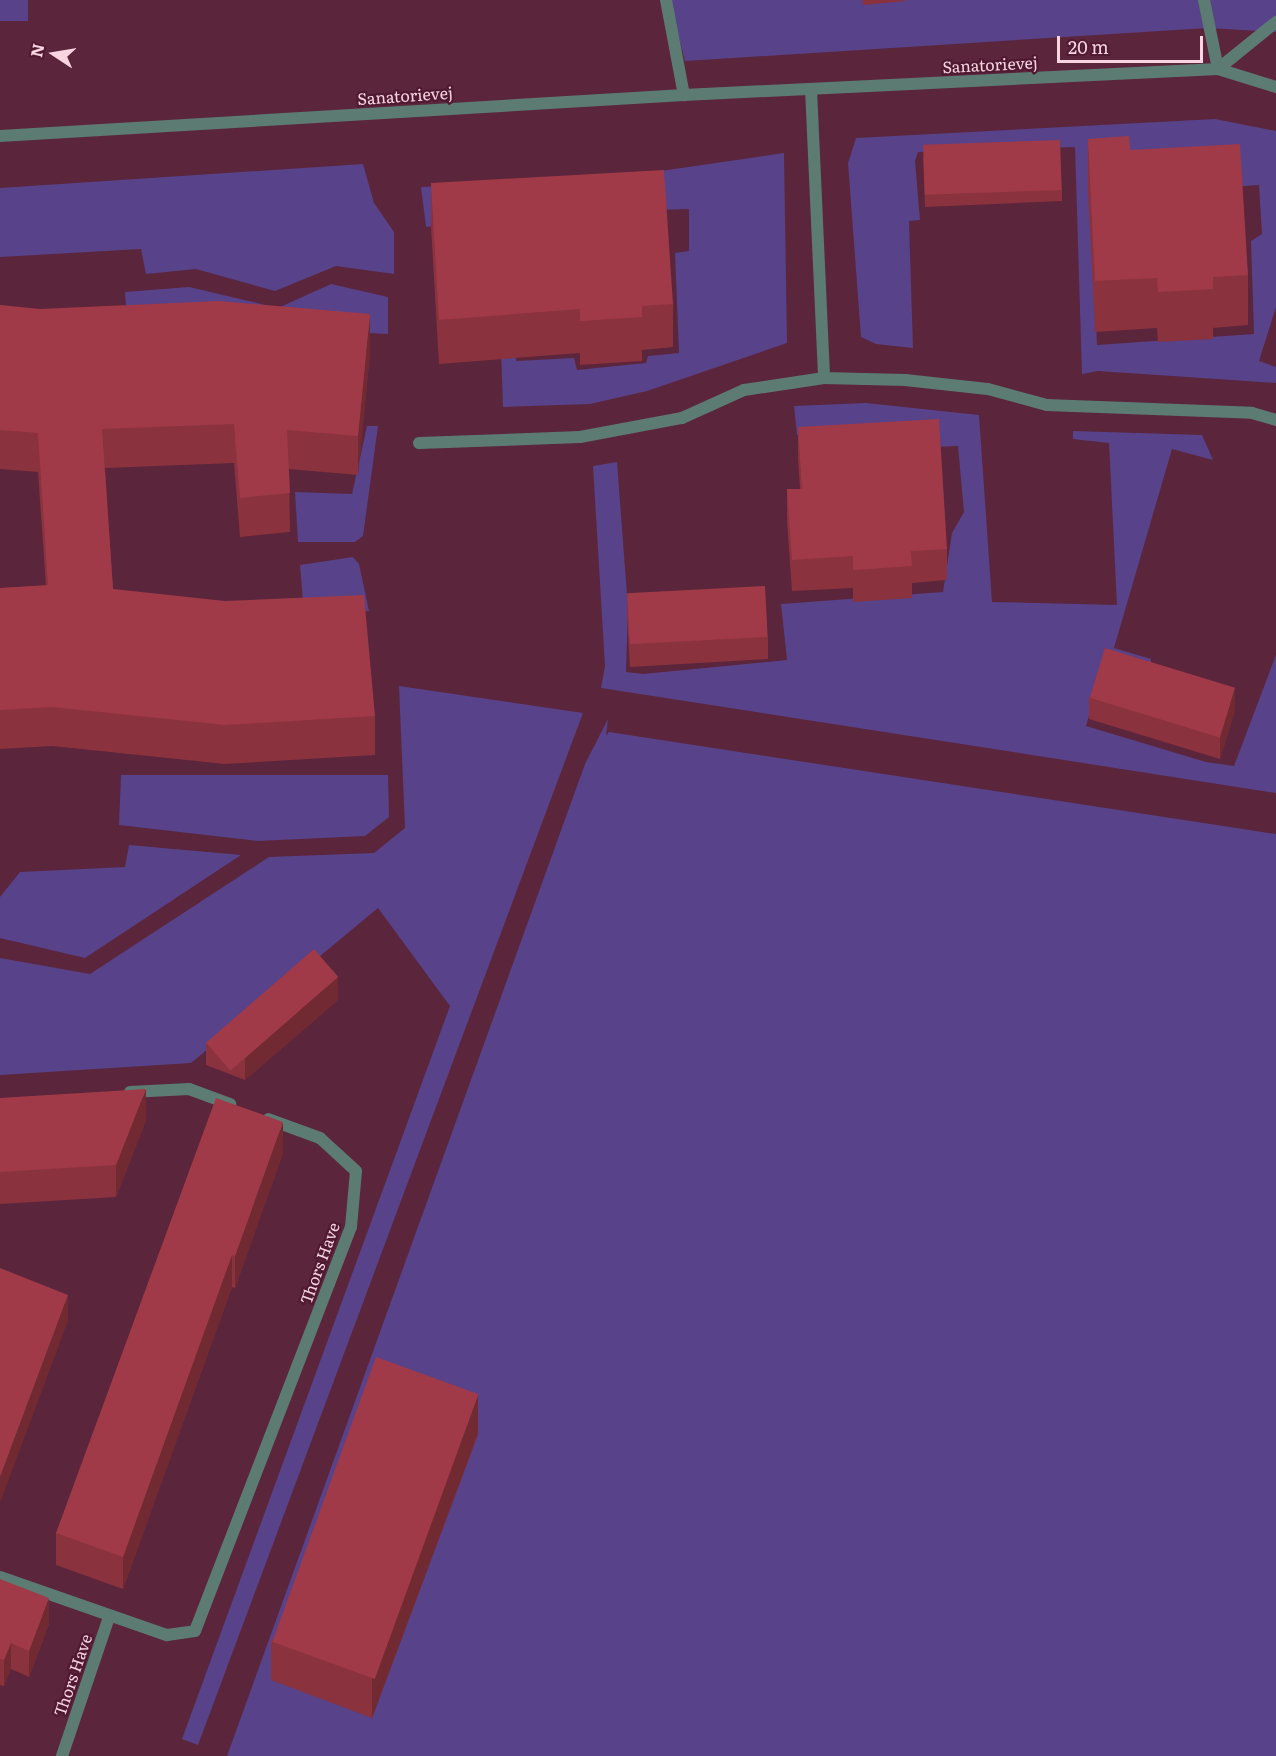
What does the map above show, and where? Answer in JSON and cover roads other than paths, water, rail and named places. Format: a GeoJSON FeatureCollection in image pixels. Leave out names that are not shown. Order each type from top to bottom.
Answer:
{"type":"FeatureCollection","features":[{"type":"Feature","properties":{"kind":"street"},"geometry":{"type":"LineString","coordinates":[[666,0],[684,95]]}},
{"type":"Feature","properties":{"kind":"street"},"geometry":{"type":"LineString","coordinates":[[1204,0],[1218,69],[1276,22]]}},
{"type":"Feature","properties":{"kind":"street","name":"Sanatorievej"},"geometry":{"type":"LineString","coordinates":[[0,136],[684,95],[1218,69],[1276,87]]}},
{"type":"Feature","properties":{"kind":"street"},"geometry":{"type":"LineString","coordinates":[[811,89],[824,378]]}},
{"type":"Feature","properties":{"kind":"street"},"geometry":{"type":"LineString","coordinates":[[419,443],[580,437],[682,418],[744,390],[824,378],[905,380],[988,389],[1047,405],[1252,413],[1276,420]]}},
{"type":"Feature","properties":{"kind":"street","name":"Thors Have"},"geometry":{"type":"LineString","coordinates":[[0,1577],[109,1617],[167,1635],[195,1631],[351,1227],[356,1171],[320,1138],[189,1089],[118,1093]]}},
{"type":"Feature","properties":{"kind":"street","name":"Thors Have"},"geometry":{"type":"LineString","coordinates":[[62,1756],[109,1617]]}}]}
